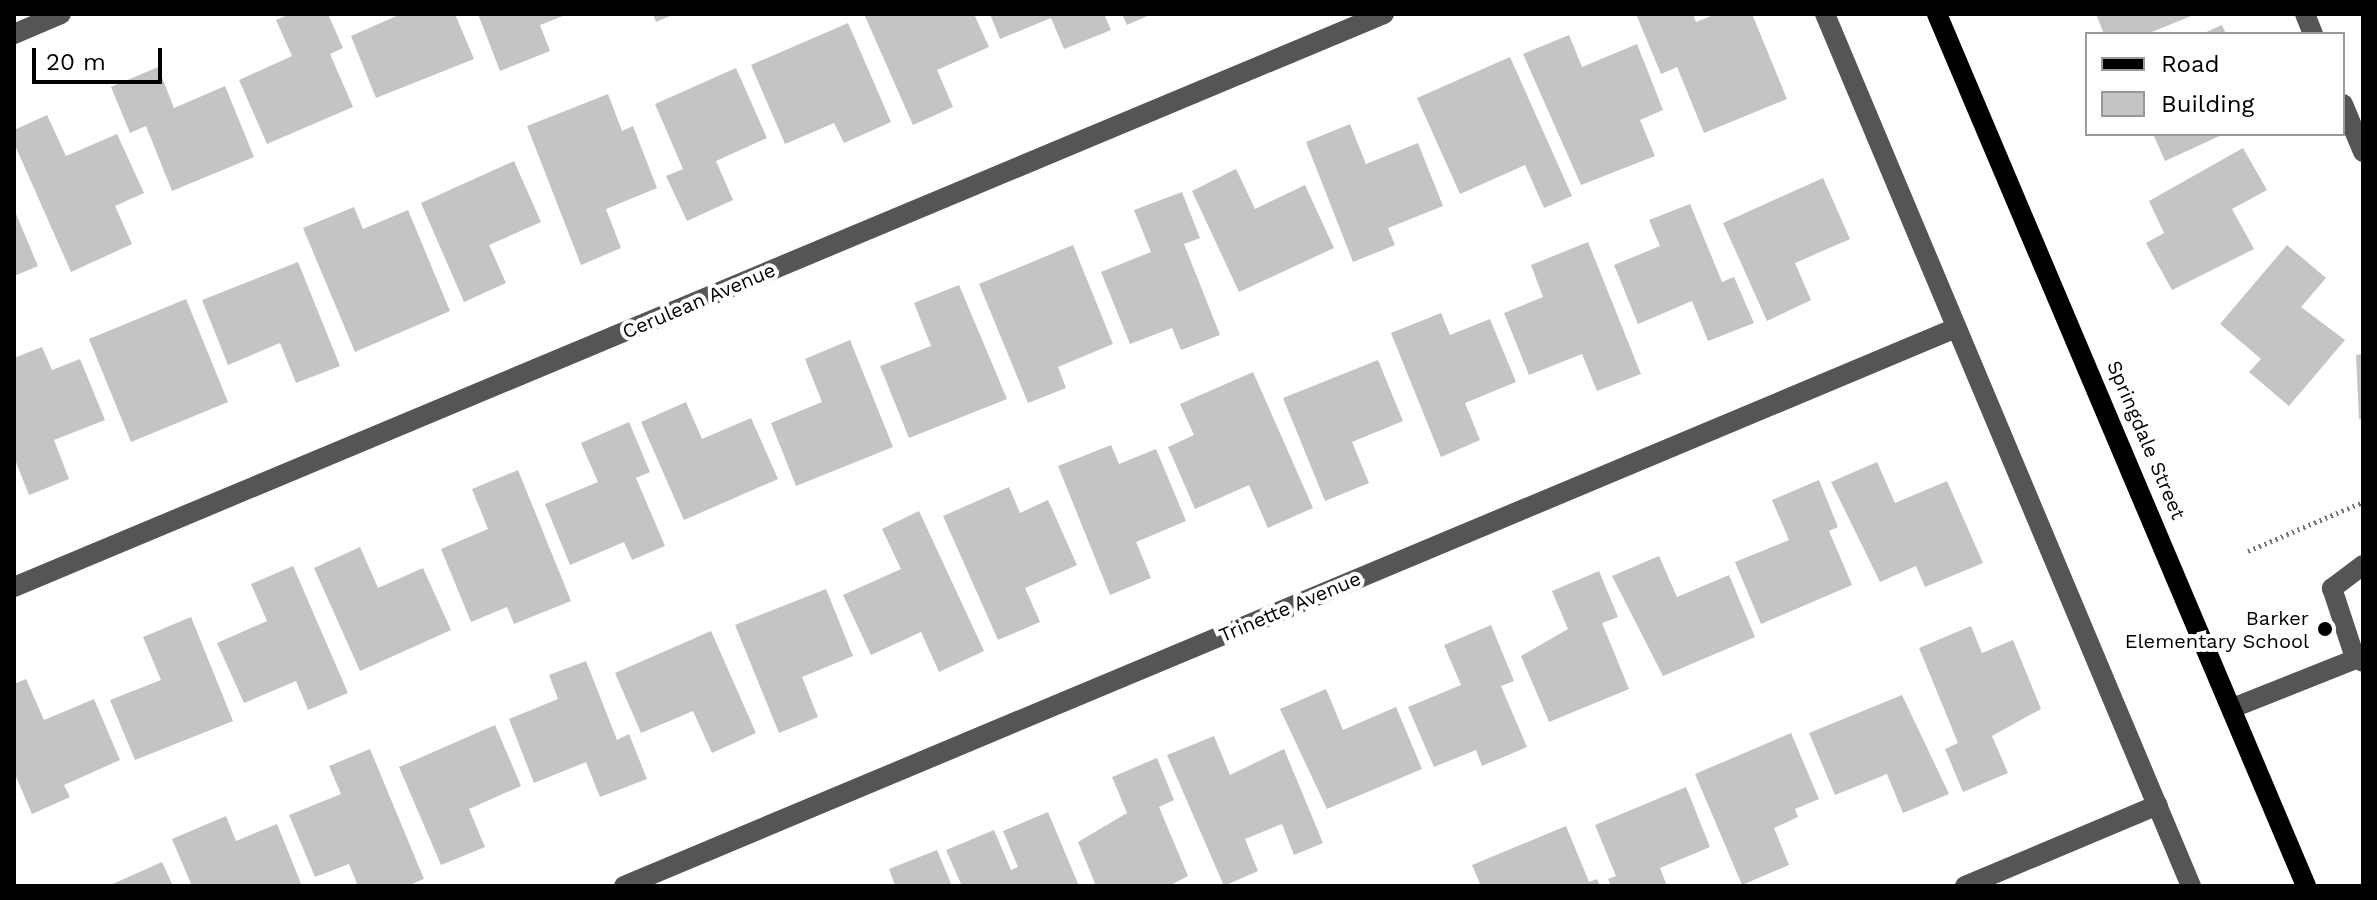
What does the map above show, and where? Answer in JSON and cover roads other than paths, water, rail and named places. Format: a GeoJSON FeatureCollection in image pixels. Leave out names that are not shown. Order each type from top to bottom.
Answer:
{"type":"FeatureCollection","features":[{"type":"Feature","properties":{"kind":"main road","name":"Springdale Street"},"geometry":{"type":"LineString","coordinates":[[1937,14],[2235,707],[2306,886]]}},
{"type":"Feature","properties":{"kind":"street"},"geometry":{"type":"LineString","coordinates":[[14,34],[61,14]]}},
{"type":"Feature","properties":{"kind":"street","name":"Cerulean Avenue"},"geometry":{"type":"LineString","coordinates":[[14,587],[1384,14]]}},
{"type":"Feature","properties":{"kind":"street"},"geometry":{"type":"LineString","coordinates":[[1825,14],[2191,886]]}},
{"type":"Feature","properties":{"kind":"street"},"geometry":{"type":"LineString","coordinates":[[2345,109],[2363,152]]}},
{"type":"Feature","properties":{"kind":"street","name":"Trinette Avenue"},"geometry":{"type":"LineString","coordinates":[[624,886],[1956,328]]}},
{"type":"Feature","properties":{"kind":"street"},"geometry":{"type":"LineString","coordinates":[[2235,707],[2360,657],[2332,588],[2363,565]]}},
{"type":"Feature","properties":{"kind":"street"},"geometry":{"type":"LineString","coordinates":[[1965,886],[2158,805]]}},
{"type":"Feature","properties":{"kind":"place","name":"Barker Elementary School"},"geometry":{"type":"Point","coordinates":[2325,629]}}]}
